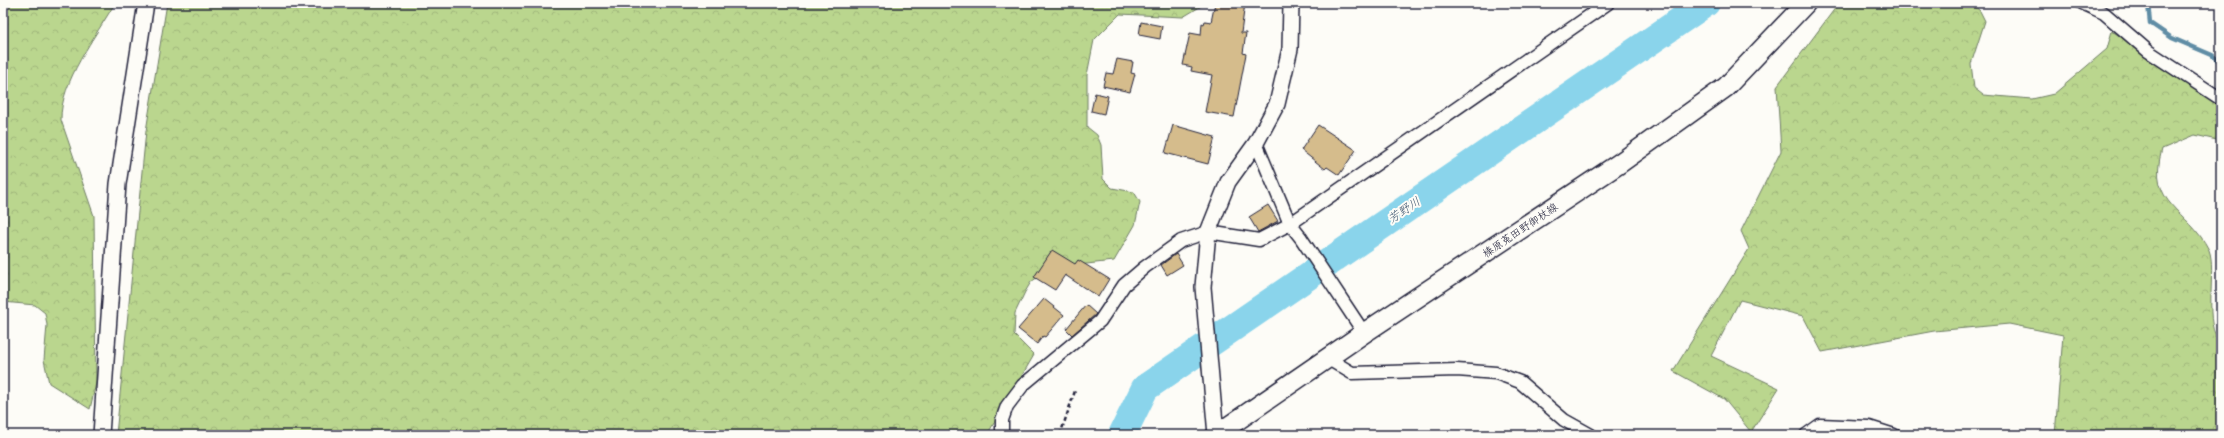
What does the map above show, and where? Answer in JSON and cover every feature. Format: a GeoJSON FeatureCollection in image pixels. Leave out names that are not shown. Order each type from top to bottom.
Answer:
{"type":"FeatureCollection","features":[{"type":"Feature","properties":{"kind":"main road","name":"榛原菟田野御杖線"},"geometry":{"type":"LineString","coordinates":[[1215,431],[1327,358],[1361,328],[1620,163],[1726,87],[1806,3]]}},
{"type":"Feature","properties":{"kind":"street"},"geometry":{"type":"LineString","coordinates":[[101,435],[118,184],[146,3]]}},
{"type":"Feature","properties":{"kind":"street"},"geometry":{"type":"LineString","coordinates":[[1215,431],[1203,287],[1208,232],[1228,182],[1256,143],[1277,104],[1290,49],[1291,3]]}},
{"type":"Feature","properties":{"kind":"street"},"geometry":{"type":"LineString","coordinates":[[1002,435],[1002,420],[1007,406],[1023,385],[1100,321],[1124,285],[1145,266],[1181,241],[1208,232],[1260,240],[1290,224],[1608,3]]}},
{"type":"Feature","properties":{"kind":"street"},"geometry":{"type":"LineString","coordinates":[[2082,3],[2104,13],[2148,51],[2221,99]]}},
{"type":"Feature","properties":{"kind":"street"},"geometry":{"type":"LineString","coordinates":[[1256,143],[1290,224],[1361,328]]}},
{"type":"Feature","properties":{"kind":"street"},"geometry":{"type":"LineString","coordinates":[[1327,358],[1352,373],[1457,370],[1496,373],[1520,382],[1564,420],[1591,435]]}},
{"type":"Feature","properties":{"kind":"street"},"geometry":{"type":"LineString","coordinates":[[1806,435],[1820,425],[1869,427],[1894,435]]}},
{"type":"Feature","properties":{"kind":"path"},"geometry":{"type":"LineString","coordinates":[[1060,435],[1075,391]]}},
{"type":"Feature","properties":{"kind":"green space"},"geometry":{"type":"Polygon","coordinates":[[[3,3],[115,3],[80,60],[66,90],[62,105],[61,120],[94,216],[96,383],[90,409],[49,383],[44,360],[47,325],[45,313],[35,305],[3,302],[3,3]]]}},
{"type":"Feature","properties":{"kind":"green space"},"geometry":{"type":"Polygon","coordinates":[[[167,3],[1203,3],[1203,5],[1183,17],[1120,14],[1094,40],[1087,75],[1087,127],[1097,135],[1101,145],[1103,179],[1112,188],[1134,192],[1140,202],[1135,225],[1114,261],[1050,268],[1031,282],[1015,313],[1014,335],[1034,355],[987,435],[116,435],[146,131],[167,3]]]}},
{"type":"Feature","properties":{"kind":"green space"},"geometry":{"type":"Polygon","coordinates":[[[1839,3],[1971,3],[1980,11],[1985,21],[1971,64],[1974,88],[1983,95],[2032,99],[2054,94],[2107,49],[2112,31],[2221,103],[2221,141],[2195,135],[2162,149],[2159,168],[2160,183],[2164,195],[2200,236],[2209,250],[2212,271],[2212,324],[2215,334],[2221,341],[2221,435],[2055,435],[2063,335],[2009,324],[1934,331],[1822,352],[1803,316],[1740,300],[1711,356],[1779,388],[1751,432],[1724,399],[1673,371],[1749,249],[1741,231],[1781,151],[1777,86],[1839,3]]]}},
{"type":"Feature","properties":{"kind":"building"},"geometry":{"type":"Polygon","coordinates":[[[1215,3],[1245,3],[1241,33],[1246,33],[1243,53],[1246,54],[1234,117],[1205,112],[1212,75],[1191,71],[1192,67],[1183,65],[1190,33],[1201,35],[1202,23],[1204,24],[1205,21],[1211,22],[1215,3]]]}},
{"type":"Feature","properties":{"kind":"building"},"geometry":{"type":"Polygon","coordinates":[[[1141,22],[1162,26],[1160,39],[1139,35],[1141,22]]]}},
{"type":"Feature","properties":{"kind":"building"},"geometry":{"type":"Polygon","coordinates":[[[1117,59],[1133,62],[1131,73],[1135,74],[1130,92],[1103,86],[1106,73],[1113,74],[1117,59]]]}},
{"type":"Feature","properties":{"kind":"building"},"geometry":{"type":"Polygon","coordinates":[[[1095,93],[1108,96],[1104,114],[1091,111],[1095,93]]]}},
{"type":"Feature","properties":{"kind":"building"},"geometry":{"type":"Polygon","coordinates":[[[1173,125],[1215,137],[1208,164],[1165,153],[1173,125]]]}},
{"type":"Feature","properties":{"kind":"building"},"geometry":{"type":"Polygon","coordinates":[[[1318,125],[1356,150],[1339,175],[1327,167],[1325,169],[1301,150],[1318,125]]]}},
{"type":"Feature","properties":{"kind":"building"},"geometry":{"type":"Polygon","coordinates":[[[1268,205],[1278,221],[1258,232],[1249,217],[1268,205]]]}},
{"type":"Feature","properties":{"kind":"building"},"geometry":{"type":"Polygon","coordinates":[[[1052,250],[1075,264],[1078,260],[1109,279],[1098,297],[1065,275],[1055,290],[1034,277],[1052,250]]]}},
{"type":"Feature","properties":{"kind":"building"},"geometry":{"type":"Polygon","coordinates":[[[1176,254],[1183,265],[1167,275],[1161,265],[1176,254]]]}},
{"type":"Feature","properties":{"kind":"building"},"geometry":{"type":"Polygon","coordinates":[[[1044,299],[1064,315],[1037,344],[1018,329],[1044,299]]]}},
{"type":"Feature","properties":{"kind":"building"},"geometry":{"type":"Polygon","coordinates":[[[1086,305],[1096,314],[1072,335],[1066,329],[1086,305]]]}},
{"type":"Feature","properties":{"kind":"waterway","name":"芳野川"},"geometry":{"type":"LineString","coordinates":[[1122,435],[1145,388],[1706,3]]}},
{"type":"Feature","properties":{"kind":"waterway"},"geometry":{"type":"LineString","coordinates":[[2148,3],[2150,23],[2172,38],[2212,55],[2221,63]]}}]}
